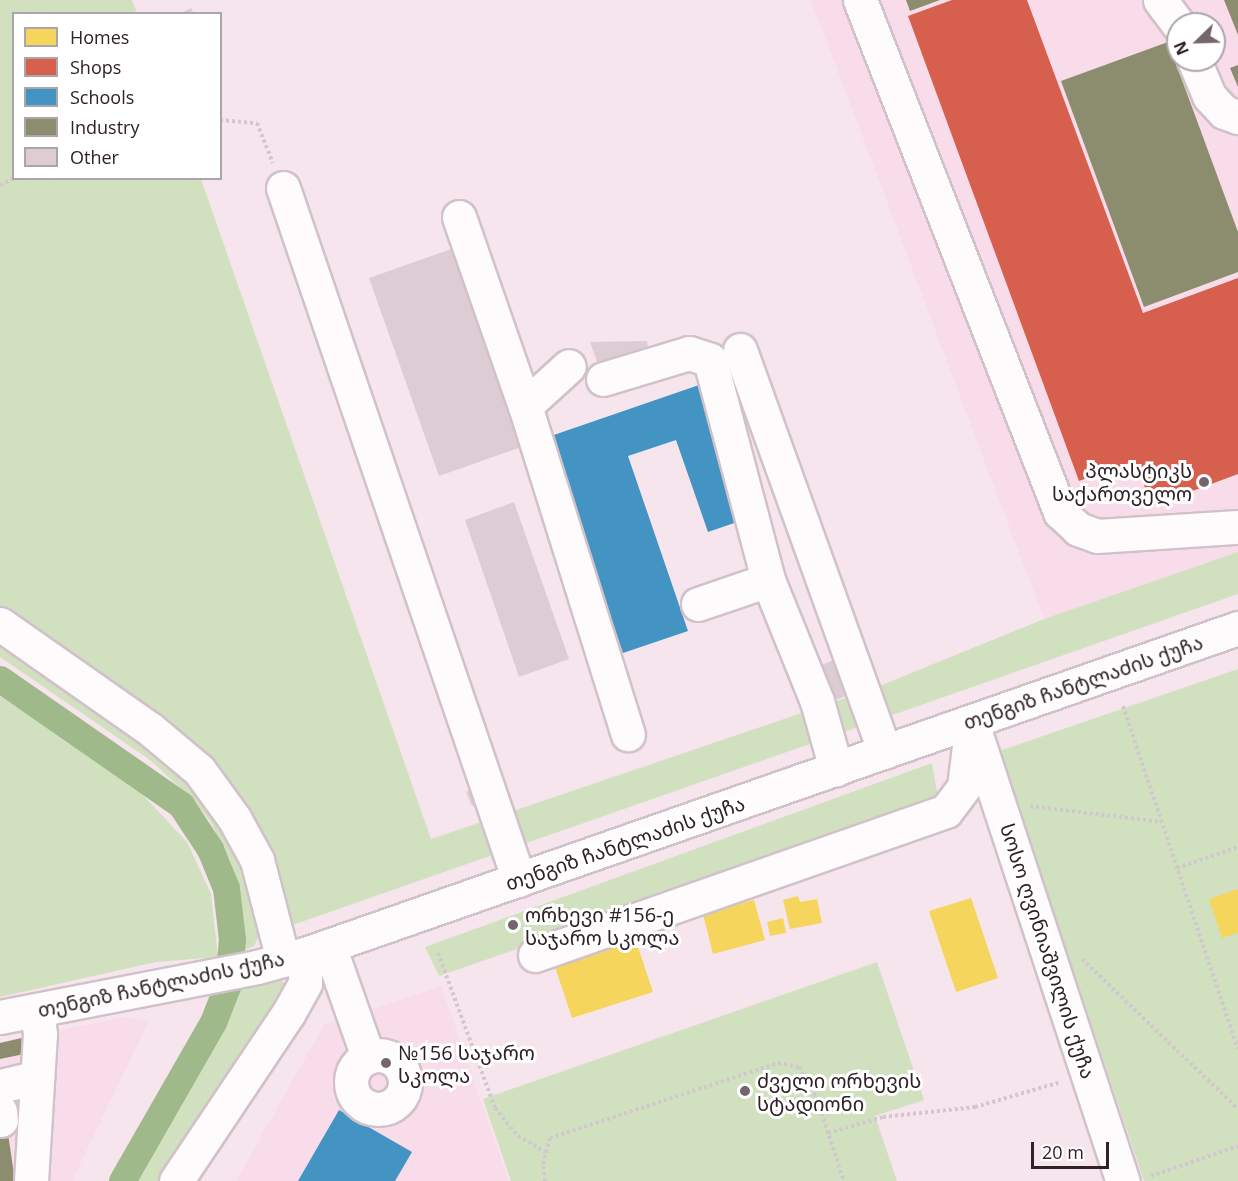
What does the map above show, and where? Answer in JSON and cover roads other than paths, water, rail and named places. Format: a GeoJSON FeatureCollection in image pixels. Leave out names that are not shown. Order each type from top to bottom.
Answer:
{"type":"FeatureCollection","features":[{"type":"Feature","properties":{"kind":"street"},"geometry":{"type":"LineString","coordinates":[[860,0],[1060,512],[1078,529],[1097,536],[1238,527]]}},
{"type":"Feature","properties":{"kind":"street"},"geometry":{"type":"LineString","coordinates":[[1199,72],[1209,96],[1235,123]]}},
{"type":"Feature","properties":{"kind":"street"},"geometry":{"type":"LineString","coordinates":[[283,188],[519,880]]}},
{"type":"Feature","properties":{"kind":"street"},"geometry":{"type":"LineString","coordinates":[[459,218],[525,406],[628,734]]}},
{"type":"Feature","properties":{"kind":"street"},"geometry":{"type":"LineString","coordinates":[[741,350],[885,752]]}},
{"type":"Feature","properties":{"kind":"street"},"geometry":{"type":"LineString","coordinates":[[603,379],[689,353],[710,360],[768,580],[817,702],[836,769]]}},
{"type":"Feature","properties":{"kind":"street"},"geometry":{"type":"LineString","coordinates":[[525,406],[569,366]]}},
{"type":"Feature","properties":{"kind":"street"},"geometry":{"type":"LineString","coordinates":[[698,604],[768,580]]}},
{"type":"Feature","properties":{"kind":"street"},"geometry":{"type":"LineString","coordinates":[[0,624],[150,729],[199,770],[234,818],[257,860],[305,983],[288,1014],[176,1181]]}},
{"type":"Feature","properties":{"kind":"street","name":"თენგიზ ჩანტლაძის ქუჩა"},"geometry":{"type":"LineString","coordinates":[[0,1017],[294,957],[1238,628]]}},
{"type":"Feature","properties":{"kind":"street"},"geometry":{"type":"LineString","coordinates":[[535,955],[946,811],[964,787],[972,722]]}},
{"type":"Feature","properties":{"kind":"street","name":"სოსო ღვინიაშვილის ქუჩა"},"geometry":{"type":"LineString","coordinates":[[972,722],[1088,1074],[1135,1179]]}},
{"type":"Feature","properties":{"kind":"street"},"geometry":{"type":"LineString","coordinates":[[294,957],[368,1057]]}},
{"type":"Feature","properties":{"kind":"street"},"geometry":{"type":"LineString","coordinates":[[31,1181],[35,1078],[40,1034],[37,1010]]}},
{"type":"Feature","properties":{"kind":"street"},"geometry":{"type":"LineString","coordinates":[[0,1086],[35,1078]]}},
{"type":"Feature","properties":{"kind":"waterway"},"geometry":{"type":"LineString","coordinates":[[0,679],[181,805],[210,849],[226,888],[232,939],[228,984],[213,1022],[122,1181]]}},
{"type":"Feature","properties":{"kind":"place","name":"პლასტიკს საქართველო"},"geometry":{"type":"Point","coordinates":[1204,482]}},
{"type":"Feature","properties":{"kind":"place","name":"ორხევი #156-ე საჯარო სკოლა"},"geometry":{"type":"Point","coordinates":[513,925]}},
{"type":"Feature","properties":{"kind":"place","name":"№156 საჯარო სკოლა"},"geometry":{"type":"Point","coordinates":[386,1063]}},
{"type":"Feature","properties":{"kind":"place","name":"ძველი ორხევის სტადიონი"},"geometry":{"type":"Point","coordinates":[745,1091]}}]}
